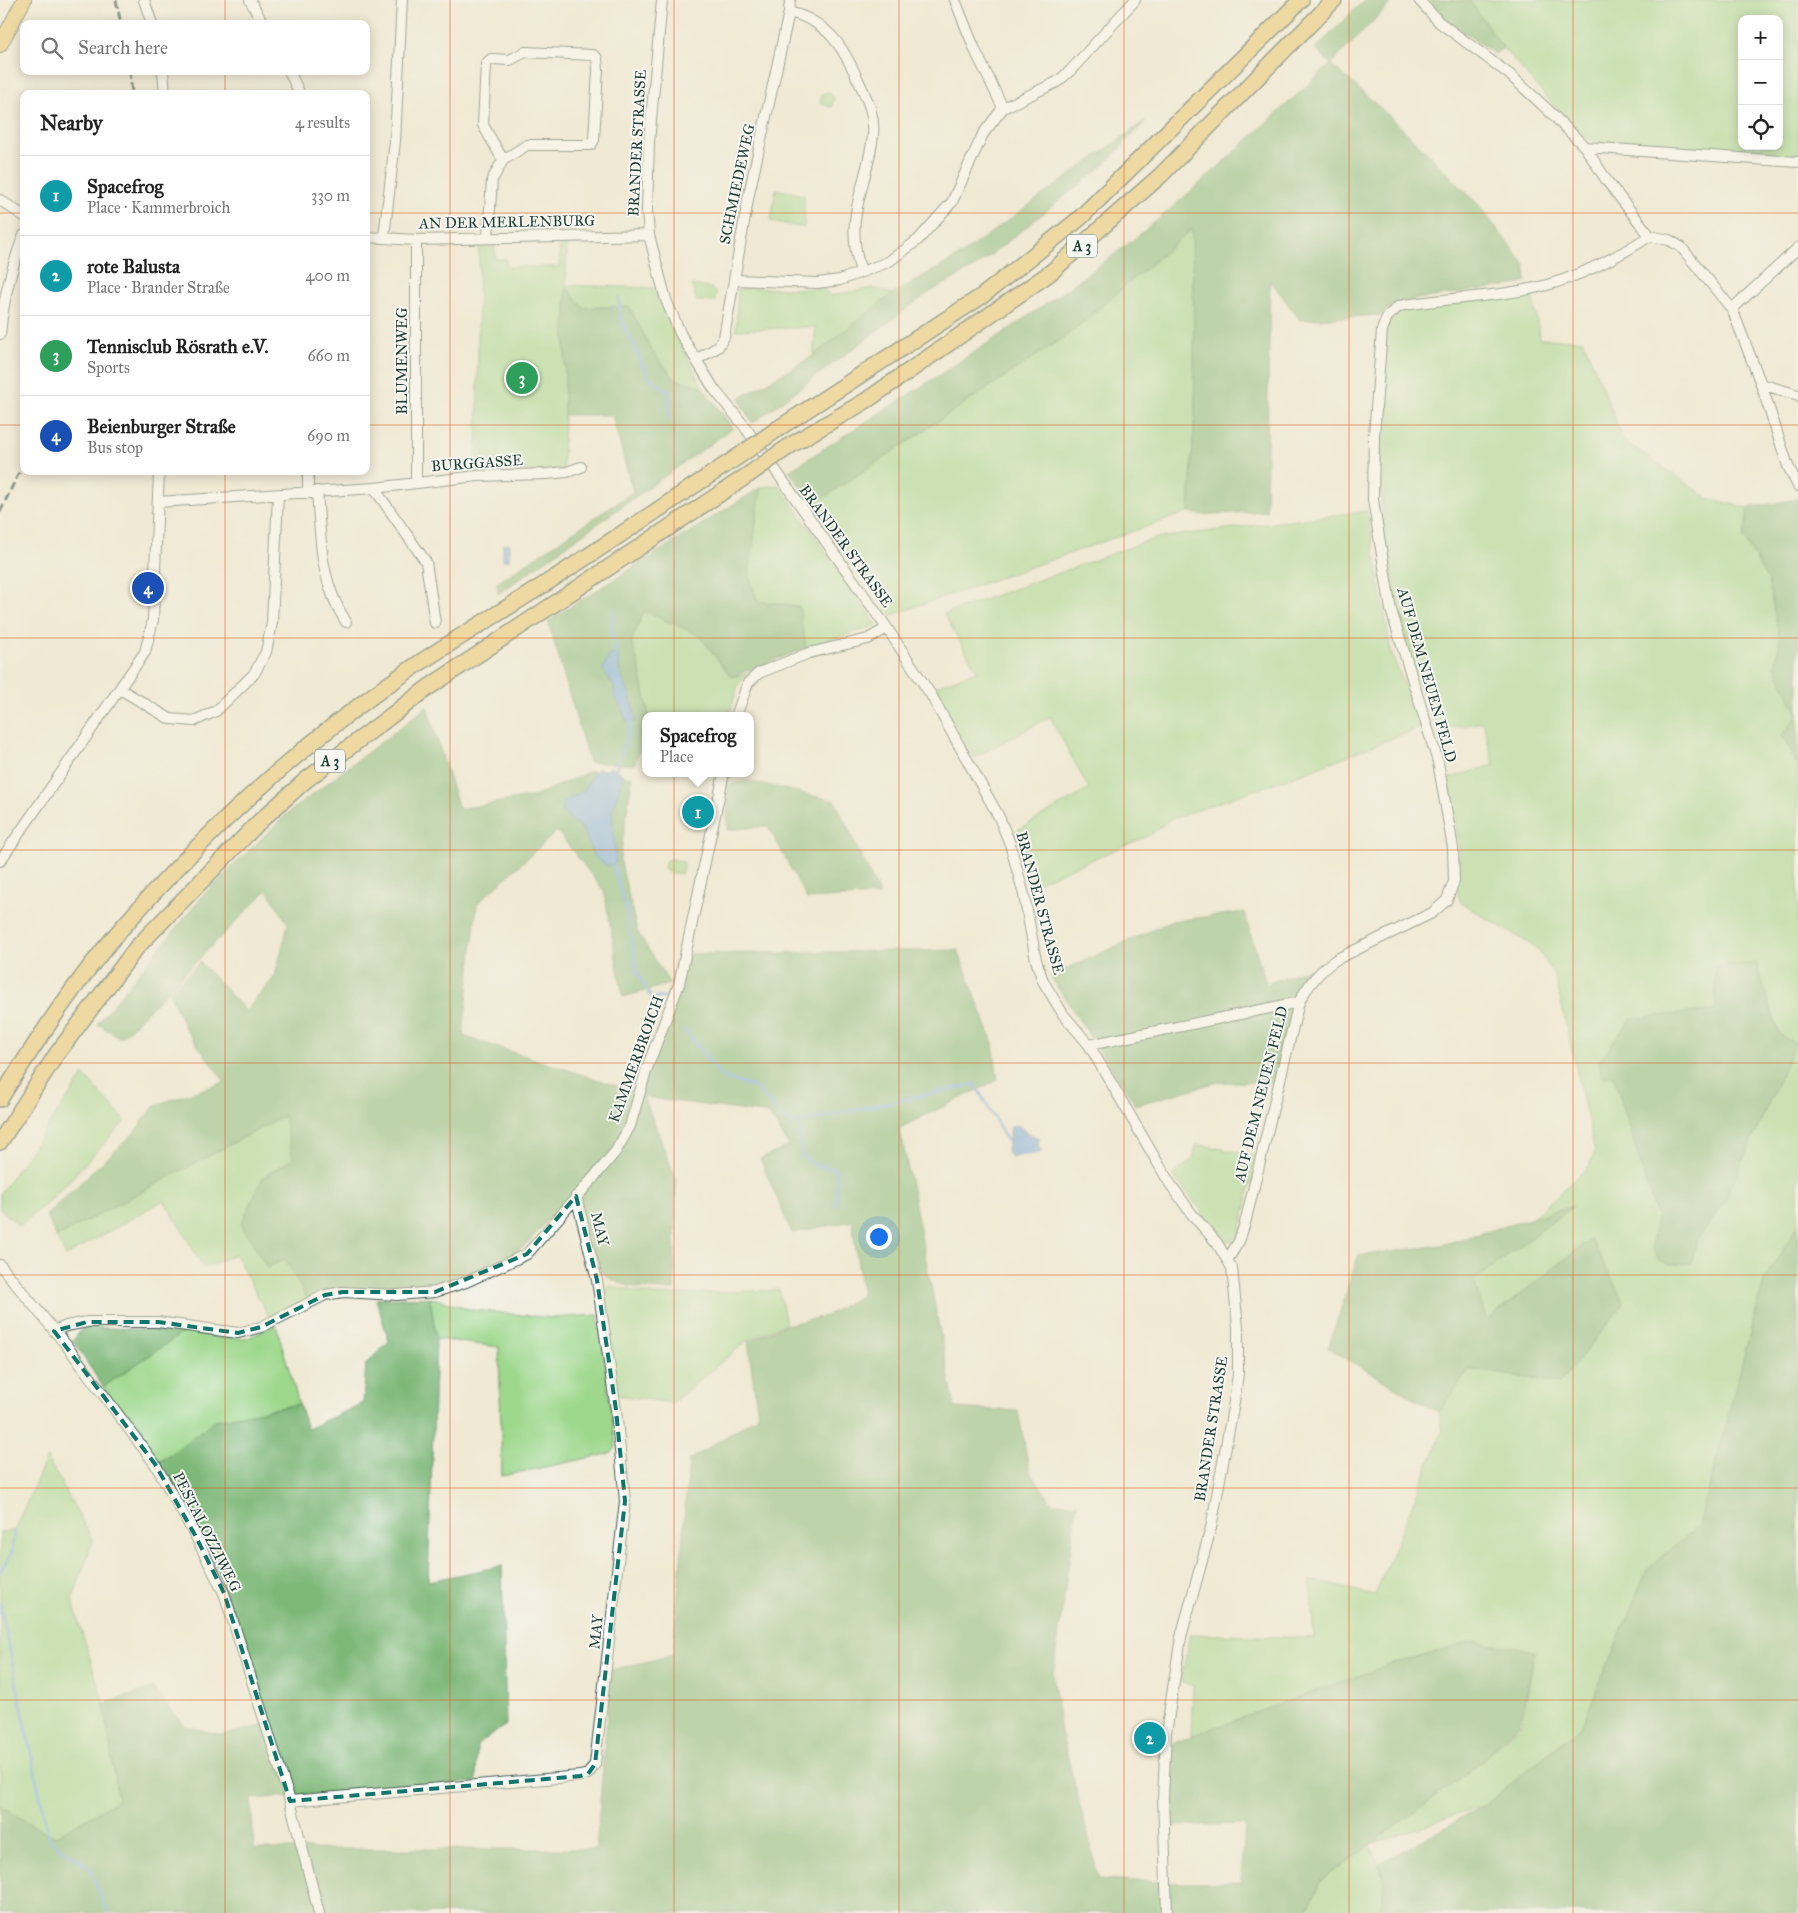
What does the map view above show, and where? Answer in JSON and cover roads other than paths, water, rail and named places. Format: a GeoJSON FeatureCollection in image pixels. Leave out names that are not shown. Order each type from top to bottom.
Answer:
{"type":"FeatureCollection","features":[{"type":"Feature","properties":{"kind":"highway","name":"A 3"},"geometry":{"type":"LineString","coordinates":[[0,1099],[34,1045],[120,931],[178,867],[242,804],[335,726],[411,669],[562,573],[779,428],[982,296],[1080,218],[1301,0]]}},
{"type":"Feature","properties":{"kind":"highway","name":"A 3"},"geometry":{"type":"LineString","coordinates":[[0,1142],[56,1055],[137,947],[233,848],[293,791],[348,746],[429,687],[791,445],[867,400],[1050,272],[1160,175],[1334,0]]}},
{"type":"Feature","properties":{"kind":"main road"},"geometry":{"type":"LineString","coordinates":[[0,45],[24,0]]}},
{"type":"Feature","properties":{"kind":"street"},"geometry":{"type":"LineString","coordinates":[[144,0],[151,20]]}},
{"type":"Feature","properties":{"kind":"street"},"geometry":{"type":"LineString","coordinates":[[250,0],[261,20]]}},
{"type":"Feature","properties":{"kind":"street"},"geometry":{"type":"LineString","coordinates":[[384,237],[395,141],[402,0]]}},
{"type":"Feature","properties":{"kind":"street","name":"BRANDER STRASSE"},"geometry":{"type":"LineString","coordinates":[[662,0],[646,195],[649,235],[666,300],[681,335],[723,401],[745,427],[887,628],[936,704],[999,817],[1019,873],[1034,952],[1044,981],[1063,1014],[1089,1045],[1169,1182],[1228,1259],[1232,1268],[1237,1303],[1238,1374],[1211,1528],[1181,1637],[1166,1733],[1162,1798],[1167,1913]]}},
{"type":"Feature","properties":{"kind":"street","name":"SCHMIEDEWEG"},"geometry":{"type":"LineString","coordinates":[[696,360],[722,343],[726,331],[749,194],[789,12],[790,0]]}},
{"type":"Feature","properties":{"kind":"street"},"geometry":{"type":"LineString","coordinates":[[955,0],[975,50],[1003,108]]}},
{"type":"Feature","properties":{"kind":"street"},"geometry":{"type":"LineString","coordinates":[[734,280],[817,284],[840,280],[888,262],[918,240],[938,219],[962,182],[983,134],[1003,108],[1057,82],[1070,71],[1135,0]]}},
{"type":"Feature","properties":{"kind":"street"},"geometry":{"type":"LineString","coordinates":[[1419,0],[1439,22],[1509,74],[1585,148],[1607,181],[1650,236],[1669,240],[1681,247],[1732,309],[1761,384],[1788,466],[1798,486]]}},
{"type":"Feature","properties":{"kind":"street"},"geometry":{"type":"LineString","coordinates":[[789,12],[802,15],[817,23],[842,47],[871,107],[873,134],[854,216],[856,255],[862,272]]}},
{"type":"Feature","properties":{"kind":"street"},"geometry":{"type":"LineString","coordinates":[[488,237],[492,180],[503,160],[527,145],[591,145],[594,140],[597,58],[593,55],[525,52],[510,60],[491,59],[486,64],[483,125],[503,160]]}},
{"type":"Feature","properties":{"kind":"street"},"geometry":{"type":"LineString","coordinates":[[163,75],[165,90]]}},
{"type":"Feature","properties":{"kind":"street"},"geometry":{"type":"LineString","coordinates":[[291,75],[298,90]]}},
{"type":"Feature","properties":{"kind":"street"},"geometry":{"type":"LineString","coordinates":[[1585,148],[1798,162]]}},
{"type":"Feature","properties":{"kind":"street"},"geometry":{"type":"LineString","coordinates":[[0,200],[20,213]]}},
{"type":"Feature","properties":{"kind":"street","name":"AN DER MERLENBURG"},"geometry":{"type":"LineString","coordinates":[[370,237],[416,240],[649,235]]}},
{"type":"Feature","properties":{"kind":"street","name":"AUF DEM NEUEN FELD"},"geometry":{"type":"LineString","coordinates":[[1228,1259],[1239,1241],[1245,1224],[1299,1002],[1308,986],[1328,965],[1442,907],[1447,900],[1454,881],[1453,848],[1438,762],[1391,610],[1373,500],[1380,352],[1387,317],[1399,306],[1547,285],[1630,249],[1650,236]]}},
{"type":"Feature","properties":{"kind":"street","name":"BLUMENWEG"},"geometry":{"type":"LineString","coordinates":[[416,240],[416,482]]}},
{"type":"Feature","properties":{"kind":"street"},"geometry":{"type":"LineString","coordinates":[[0,334],[1,312],[14,260],[20,245]]}},
{"type":"Feature","properties":{"kind":"street"},"geometry":{"type":"LineString","coordinates":[[1732,309],[1798,248]]}},
{"type":"Feature","properties":{"kind":"street"},"geometry":{"type":"LineString","coordinates":[[1761,384],[1798,395]]}},
{"type":"Feature","properties":{"kind":"street","name":"BURGGASSE"},"geometry":{"type":"LineString","coordinates":[[158,502],[374,488],[477,476],[567,472],[581,467]]}},
{"type":"Feature","properties":{"kind":"street"},"geometry":{"type":"LineString","coordinates":[[0,861],[145,652],[152,630],[160,475]]}},
{"type":"Feature","properties":{"kind":"street"},"geometry":{"type":"LineString","coordinates":[[309,475],[328,588],[346,622]]}},
{"type":"Feature","properties":{"kind":"street"},"geometry":{"type":"LineString","coordinates":[[374,488],[426,562],[435,623]]}},
{"type":"Feature","properties":{"kind":"street"},"geometry":{"type":"LineString","coordinates":[[120,689],[170,719],[194,721],[216,711],[254,674],[266,652],[272,624],[278,495]]}},
{"type":"Feature","properties":{"kind":"street"},"geometry":{"type":"LineString","coordinates":[[737,712],[748,683],[759,673],[809,653],[868,638],[887,628]]}},
{"type":"Feature","properties":{"kind":"street","name":"KAMMERBROICH"},"geometry":{"type":"LineString","coordinates":[[54,1331],[66,1326],[87,1322],[158,1322],[238,1333],[260,1327],[325,1295],[343,1292],[397,1294],[435,1292],[466,1282],[527,1254],[616,1151],[634,1115],[647,1068],[679,984],[723,777]]}},
{"type":"Feature","properties":{"kind":"street"},"geometry":{"type":"LineString","coordinates":[[1089,1045],[1299,1002]]}},
{"type":"Feature","properties":{"kind":"street","name":"MAY"},"geometry":{"type":"LineString","coordinates":[[290,1801],[580,1776],[588,1774],[595,1764],[624,1501],[616,1410],[597,1280],[576,1196]]}},
{"type":"Feature","properties":{"kind":"street","name":"PESTALOZZIWEG"},"geometry":{"type":"LineString","coordinates":[[0,1265],[54,1331],[155,1464],[195,1535],[224,1593],[290,1801],[319,1913]]}},
{"type":"Feature","properties":{"kind":"water"},"geometry":{"type":"Polygon","coordinates":[[[509,543],[509,560],[503,560],[503,544],[509,543]]]}},
{"type":"Feature","properties":{"kind":"water"},"geometry":{"type":"Polygon","coordinates":[[[618,652],[620,672],[629,692],[636,721],[627,723],[622,708],[615,699],[614,687],[603,669],[609,656],[618,652]]]}},
{"type":"Feature","properties":{"kind":"water"},"geometry":{"type":"Polygon","coordinates":[[[611,767],[624,775],[612,810],[616,863],[607,866],[594,856],[582,828],[562,812],[563,802],[583,791],[597,768],[605,771],[611,767]]]}},
{"type":"Feature","properties":{"kind":"water"},"geometry":{"type":"Polygon","coordinates":[[[1018,1125],[1028,1134],[1039,1138],[1038,1147],[1042,1150],[1040,1153],[1011,1157],[1007,1152],[1011,1127],[1018,1125]]]}},
{"type":"Feature","properties":{"kind":"waterway"},"geometry":{"type":"LineString","coordinates":[[619,298],[620,318],[650,379],[669,391],[669,420]]}},
{"type":"Feature","properties":{"kind":"waterway"},"geometry":{"type":"LineString","coordinates":[[614,610],[611,628],[616,656]]}},
{"type":"Feature","properties":{"kind":"waterway"},"geometry":{"type":"LineString","coordinates":[[615,773],[631,725],[629,720]]}},
{"type":"Feature","properties":{"kind":"waterway"},"geometry":{"type":"LineString","coordinates":[[612,861],[627,911],[636,970],[651,997],[665,998]]}},
{"type":"Feature","properties":{"kind":"waterway"},"geometry":{"type":"LineString","coordinates":[[684,1029],[722,1077],[754,1087],[791,1124],[975,1084],[1008,1142]]}},
{"type":"Feature","properties":{"kind":"waterway"},"geometry":{"type":"LineString","coordinates":[[798,1122],[802,1156],[814,1164],[837,1170],[836,1205]]}},
{"type":"Feature","properties":{"kind":"waterway"},"geometry":{"type":"LineString","coordinates":[[0,1572],[12,1552],[14,1531]]}},
{"type":"Feature","properties":{"kind":"waterway"},"geometry":{"type":"LineString","coordinates":[[0,1603],[49,1839],[90,1868],[108,1913]]}},
{"type":"Feature","properties":{"kind":"railway"},"geometry":{"type":"LineString","coordinates":[[116,0],[120,20]]}},
{"type":"Feature","properties":{"kind":"railway"},"geometry":{"type":"LineString","coordinates":[[130,75],[132,90]]}},
{"type":"Feature","properties":{"kind":"railway"},"geometry":{"type":"LineString","coordinates":[[0,512],[20,470]]}},
{"type":"Feature","properties":{"kind":"place","name":"Tennisclub Rösrath e.V."},"geometry":{"type":"Point","coordinates":[522,378]}},
{"type":"Feature","properties":{"kind":"place","name":"Beienburger Straße"},"geometry":{"type":"Point","coordinates":[148,588]}},
{"type":"Feature","properties":{"kind":"place","name":"Spacefrog"},"geometry":{"type":"Point","coordinates":[698,812]}},
{"type":"Feature","properties":{"kind":"place","name":"rote Balusta"},"geometry":{"type":"Point","coordinates":[1150,1738]}}]}
